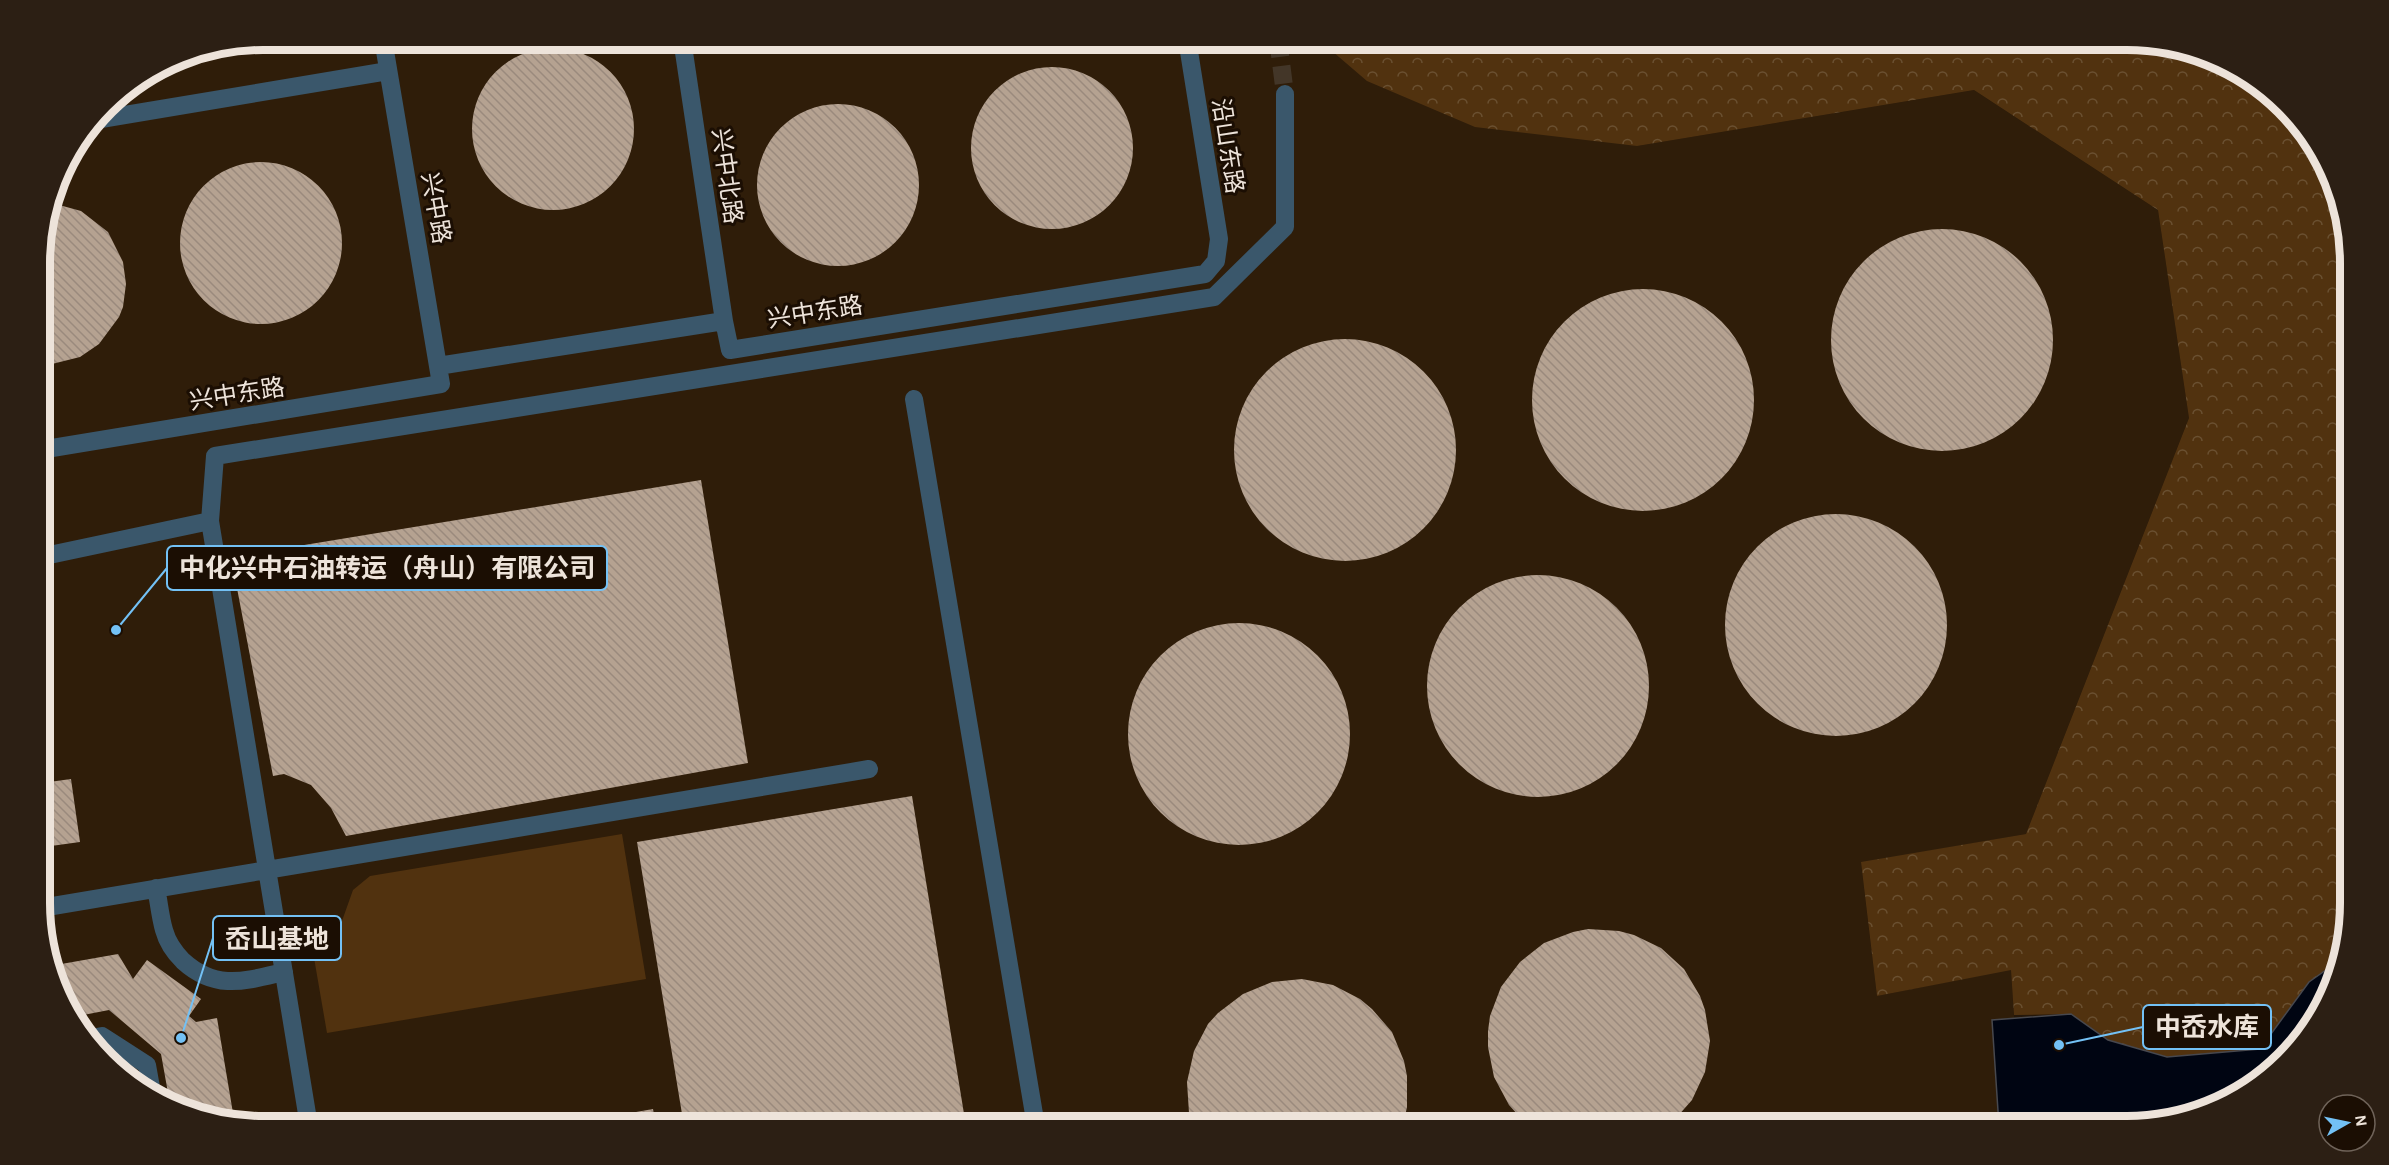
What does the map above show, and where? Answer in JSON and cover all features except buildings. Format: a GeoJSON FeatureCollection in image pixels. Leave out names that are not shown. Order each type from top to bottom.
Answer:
{"type":"FeatureCollection","features":[{"type":"Feature","properties":{"kind":"lane","name":"兴中路"},"geometry":{"type":"LineString","coordinates":[[384,50],[441,384]]}},
{"type":"Feature","properties":{"kind":"lane","name":"兴中北路"},"geometry":{"type":"LineString","coordinates":[[684,50],[724,321]]}},
{"type":"Feature","properties":{"kind":"lane","name":"沿山东路"},"geometry":{"type":"LineString","coordinates":[[1189,50],[1219,239],[1216,261]]}},
{"type":"Feature","properties":{"kind":"lane"},"geometry":{"type":"LineString","coordinates":[[106,118],[388,71]]}},
{"type":"Feature","properties":{"kind":"lane"},"geometry":{"type":"LineString","coordinates":[[307,1116],[210,521],[215,456],[1214,297],[1285,227],[1286,94]]}},
{"type":"Feature","properties":{"kind":"lane","name":"兴中东路"},"geometry":{"type":"LineString","coordinates":[[724,321],[730,350],[1205,274],[1216,261]]}},
{"type":"Feature","properties":{"kind":"lane"},"geometry":{"type":"LineString","coordinates":[[438,366],[724,321]]}},
{"type":"Feature","properties":{"kind":"lane","name":"兴中东路"},"geometry":{"type":"LineString","coordinates":[[50,448],[441,384]]}},
{"type":"Feature","properties":{"kind":"lane"},"geometry":{"type":"LineString","coordinates":[[914,399],[1034,1116]]}},
{"type":"Feature","properties":{"kind":"lane"},"geometry":{"type":"LineString","coordinates":[[50,555],[210,521]]}},
{"type":"Feature","properties":{"kind":"lane"},"geometry":{"type":"LineString","coordinates":[[50,906],[869,769]]}},
{"type":"Feature","properties":{"kind":"lane"},"geometry":{"type":"LineString","coordinates":[[156,888],[164,932],[175,954],[194,971],[217,982],[235,982],[284,972]]}},
{"type":"Feature","properties":{"kind":"lane"},"geometry":{"type":"LineString","coordinates":[[98,1037],[102,1036],[147,1065],[150,1084]]}},
{"type":"Feature","properties":{"kind":"shaded area"},"geometry":{"type":"Polygon","coordinates":[[[249,50],[1373,50],[1637,146],[1974,90],[2158,210],[2189,418],[2026,834],[1861,863],[1877,996],[2011,969],[2020,1116],[263,1116],[235,1114],[208,1108],[168,1094],[144,1080],[122,1063],[85,1021],[71,997],[61,971],[51,930],[50,249],[57,208],[71,168],[85,144],[102,122],[144,85],[168,71],[194,61],[249,50]]]}},
{"type":"Feature","properties":{"kind":"shaded area"},"geometry":{"type":"Polygon","coordinates":[[[2328,971],[2318,997],[2304,1021],[2287,1043],[2245,1080],[2221,1094],[2195,1104],[2154,1114],[1998,1116],[1992,1020],[2071,1014],[2108,1040],[2167,1057],[2260,1049],[2309,982],[2328,971]]]}},
{"type":"Feature","properties":{"kind":"green space"},"geometry":{"type":"Polygon","coordinates":[[[1331,50],[2140,50],[2181,57],[2221,71],[2245,85],[2267,102],[2287,122],[2304,144],[2318,168],[2328,194],[2338,235],[2340,263],[2340,902],[2338,930],[2328,971],[2325,970],[2260,1049],[2167,1057],[2108,1040],[2071,1014],[2014,1015],[2011,970],[1877,996],[1861,862],[2026,834],[2189,418],[2158,210],[1974,90],[1637,146],[1475,127],[1367,81],[1331,50]]]}},
{"type":"Feature","properties":{"kind":"green space"},"geometry":{"type":"Polygon","coordinates":[[[622,834],[646,979],[327,1033],[313,952],[332,949],[353,890],[370,876],[622,834]]]}},
{"type":"Feature","properties":{"kind":"tunnel"},"geometry":{"type":"LineString","coordinates":[[1279,50],[1285,94]]}},
{"type":"Feature","properties":{"kind":"place","name":"中化兴中石油转运（舟山）有限公司"},"geometry":{"type":"Point","coordinates":[116,630]}},
{"type":"Feature","properties":{"kind":"place","name":"岙山基地"},"geometry":{"type":"Point","coordinates":[181,1038]}},
{"type":"Feature","properties":{"kind":"place","name":"中岙水库"},"geometry":{"type":"Point","coordinates":[2059,1045]}}]}
